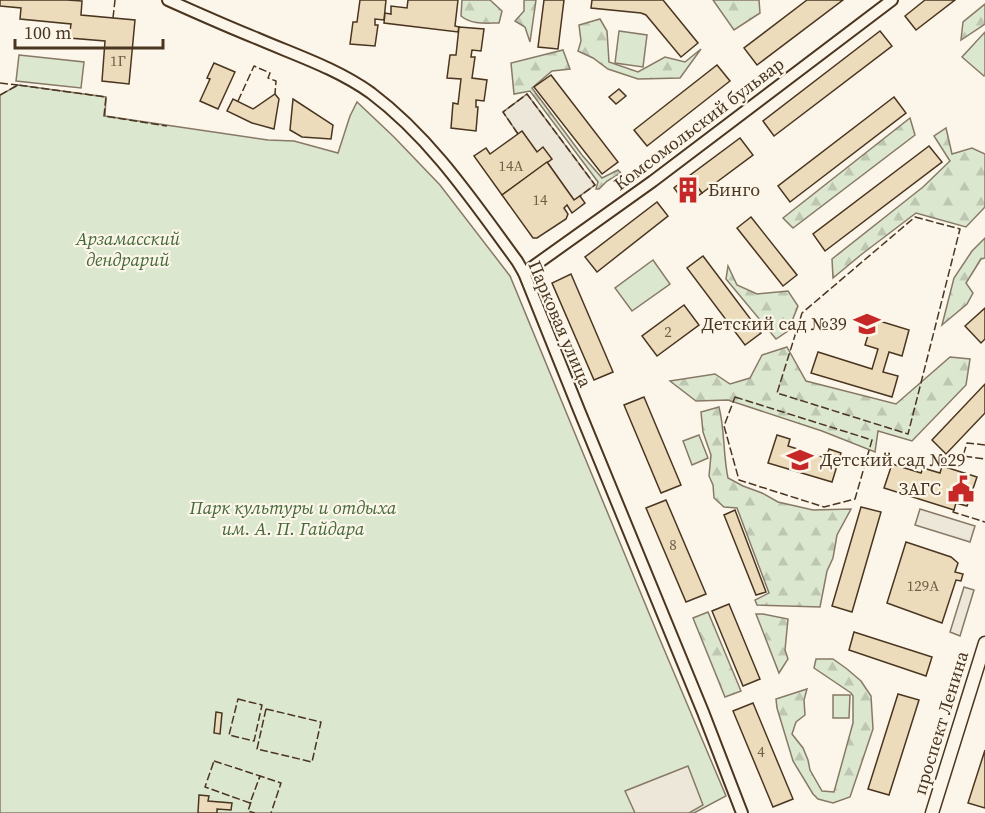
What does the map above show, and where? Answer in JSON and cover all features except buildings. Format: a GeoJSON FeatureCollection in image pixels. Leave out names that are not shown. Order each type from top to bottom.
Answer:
{"type":"FeatureCollection","features":[{"type":"Feature","properties":{"kind":"main road","name":"проспект Ленина"},"geometry":{"type":"LineString","coordinates":[[932,813],[985,644]]}},
{"type":"Feature","properties":{"kind":"street","name":"Парковая улица"},"geometry":{"type":"LineString","coordinates":[[168,0],[256,39],[325,66],[370,93],[402,118],[456,178],[524,273],[742,813]]}},
{"type":"Feature","properties":{"kind":"street","name":"Комсомольский бульвар"},"geometry":{"type":"LineString","coordinates":[[524,273],[653,181],[892,0]]}},
{"type":"Feature","properties":{"kind":"green space"},"geometry":{"type":"Polygon","coordinates":[[[462,0],[490,0],[502,11],[499,23],[479,23],[465,19],[461,16],[462,0]]]}},
{"type":"Feature","properties":{"kind":"green space"},"geometry":{"type":"Polygon","coordinates":[[[524,0],[536,0],[530,42],[525,27],[515,21],[524,11],[524,0]]]}},
{"type":"Feature","properties":{"kind":"green space"},"geometry":{"type":"Polygon","coordinates":[[[713,0],[759,0],[760,13],[734,30],[713,0]]]}},
{"type":"Feature","properties":{"kind":"green space"},"geometry":{"type":"Polygon","coordinates":[[[985,4],[985,24],[961,40],[963,22],[985,4]]]}},
{"type":"Feature","properties":{"kind":"green space"},"geometry":{"type":"Polygon","coordinates":[[[600,19],[607,31],[609,62],[638,72],[665,57],[685,62],[701,49],[680,78],[638,79],[608,69],[578,51],[581,41],[579,25],[600,19]]]}},
{"type":"Feature","properties":{"kind":"green space"},"geometry":{"type":"Polygon","coordinates":[[[619,31],[647,35],[643,67],[615,63],[619,31]]]}},
{"type":"Feature","properties":{"kind":"green space"},"geometry":{"type":"Polygon","coordinates":[[[985,32],[985,75],[984,76],[962,57],[985,32]]]}},
{"type":"Feature","properties":{"kind":"green space"},"geometry":{"type":"Polygon","coordinates":[[[563,50],[570,69],[552,71],[532,88],[602,178],[618,170],[621,173],[599,189],[596,189],[598,182],[530,91],[514,94],[511,63],[563,50]]]}},
{"type":"Feature","properties":{"kind":"green space"},"geometry":{"type":"Polygon","coordinates":[[[19,55],[84,62],[81,88],[16,81],[19,55]]]}},
{"type":"Feature","properties":{"kind":"green space","name":"Парк культуры и отдыха им. А. П. Гайдара"},"geometry":{"type":"Polygon","coordinates":[[[18,85],[106,97],[105,116],[268,140],[294,141],[338,153],[357,102],[394,137],[440,185],[510,276],[726,796],[694,813],[0,813],[0,95],[18,85]]]}},
{"type":"Feature","properties":{"kind":"green space"},"geometry":{"type":"Polygon","coordinates":[[[910,118],[915,135],[793,228],[783,218],[910,118]]]}},
{"type":"Feature","properties":{"kind":"green space"},"geometry":{"type":"Polygon","coordinates":[[[946,128],[952,154],[972,148],[985,154],[985,207],[966,227],[916,213],[833,278],[832,259],[923,187],[950,161],[934,136],[946,128]]]}},
{"type":"Feature","properties":{"kind":"green space"},"geometry":{"type":"Polygon","coordinates":[[[985,238],[985,258],[981,259],[966,283],[973,293],[967,304],[942,325],[954,278],[972,251],[985,238]]]}},
{"type":"Feature","properties":{"kind":"green space"},"geometry":{"type":"Polygon","coordinates":[[[653,260],[670,284],[632,311],[615,288],[653,260]]]}},
{"type":"Feature","properties":{"kind":"green space"},"geometry":{"type":"Polygon","coordinates":[[[728,266],[737,285],[757,294],[788,291],[798,306],[788,331],[776,339],[726,279],[728,266]]]}},
{"type":"Feature","properties":{"kind":"green space"},"geometry":{"type":"Polygon","coordinates":[[[787,347],[806,381],[896,404],[950,357],[970,359],[966,385],[912,441],[878,431],[875,452],[822,431],[728,400],[696,401],[670,381],[715,374],[730,384],[750,378],[762,355],[787,347]]]}},
{"type":"Feature","properties":{"kind":"green space"},"geometry":{"type":"Polygon","coordinates":[[[719,407],[728,478],[778,502],[813,510],[851,509],[837,535],[820,607],[757,605],[755,600],[769,593],[737,508],[724,507],[714,498],[713,485],[709,476],[711,455],[703,432],[701,412],[719,407]]]}},
{"type":"Feature","properties":{"kind":"green space"},"geometry":{"type":"Polygon","coordinates":[[[699,435],[708,458],[692,465],[683,441],[699,435]]]}},
{"type":"Feature","properties":{"kind":"green space"},"geometry":{"type":"Polygon","coordinates":[[[708,612],[741,691],[725,697],[693,618],[708,612]]]}},
{"type":"Feature","properties":{"kind":"green space"},"geometry":{"type":"Polygon","coordinates":[[[756,614],[788,619],[785,650],[788,659],[779,673],[756,614]]]}},
{"type":"Feature","properties":{"kind":"green space"},"geometry":{"type":"Polygon","coordinates":[[[816,659],[833,659],[861,681],[871,696],[873,729],[850,797],[833,803],[818,799],[813,794],[793,761],[777,708],[776,699],[807,689],[804,700],[805,715],[796,722],[792,734],[803,748],[810,770],[822,791],[834,792],[853,723],[853,696],[814,668],[816,659]]]}},
{"type":"Feature","properties":{"kind":"green space"},"geometry":{"type":"Polygon","coordinates":[[[833,695],[850,695],[849,718],[833,718],[833,695]]]}},
{"type":"Feature","properties":{"kind":"shaded area"},"geometry":{"type":"Polygon","coordinates":[[[527,94],[595,185],[574,200],[547,162],[543,148],[537,152],[522,132],[518,134],[503,112],[527,94]]]}},
{"type":"Feature","properties":{"kind":"shaded area"},"geometry":{"type":"Polygon","coordinates":[[[920,509],[975,526],[970,542],[915,525],[920,509]]]}},
{"type":"Feature","properties":{"kind":"shaded area"},"geometry":{"type":"Polygon","coordinates":[[[964,587],[974,590],[960,636],[950,632],[964,587]]]}},
{"type":"Feature","properties":{"kind":"shaded area"},"geometry":{"type":"Polygon","coordinates":[[[688,766],[703,805],[689,813],[635,813],[625,791],[688,766]]]}},
{"type":"Feature","properties":{"kind":"fence"},"geometry":{"type":"LineString","coordinates":[[113,18],[115,0]]}},
{"type":"Feature","properties":{"kind":"fence"},"geometry":{"type":"LineString","coordinates":[[238,101],[254,66],[270,73],[268,78],[276,81],[275,94]]}},
{"type":"Feature","properties":{"kind":"fence"},"geometry":{"type":"LineString","coordinates":[[0,83],[18,85]]}},
{"type":"Feature","properties":{"kind":"fence"},"geometry":{"type":"LineString","coordinates":[[0,95],[18,85],[106,97],[104,116],[167,126]]}},
{"type":"Feature","properties":{"kind":"fence"},"geometry":{"type":"LineString","coordinates":[[518,134],[503,112],[527,94],[595,185],[580,196]]}},
{"type":"Feature","properties":{"kind":"fence"},"geometry":{"type":"LineString","coordinates":[[915,217],[960,229],[908,434],[777,393],[802,313],[915,217]]}},
{"type":"Feature","properties":{"kind":"fence"},"geometry":{"type":"LineString","coordinates":[[735,397],[872,440],[855,499],[824,507],[739,480],[724,426],[735,397]]}},
{"type":"Feature","properties":{"kind":"fence"},"geometry":{"type":"LineString","coordinates":[[985,445],[967,443],[963,456],[985,459]]}},
{"type":"Feature","properties":{"kind":"fence"},"geometry":{"type":"LineString","coordinates":[[954,510],[953,512],[985,522]]}},
{"type":"Feature","properties":{"kind":"fence"},"geometry":{"type":"LineString","coordinates":[[238,699],[262,705],[254,741],[229,735],[238,699]]}},
{"type":"Feature","properties":{"kind":"fence"},"geometry":{"type":"LineString","coordinates":[[266,709],[321,722],[312,762],[257,749],[266,709]]}},
{"type":"Feature","properties":{"kind":"fence"},"geometry":{"type":"LineString","coordinates":[[214,761],[260,776],[250,803],[205,787],[214,761]]}},
{"type":"Feature","properties":{"kind":"fence"},"geometry":{"type":"LineString","coordinates":[[259,779],[260,776],[281,783],[271,813]]}},
{"type":"Feature","properties":{"kind":"fence"},"geometry":{"type":"LineString","coordinates":[[251,802],[248,811],[255,813]]}},
{"type":"Feature","properties":{"kind":"place","name":"Бинго"},"geometry":{"type":"Point","coordinates":[688,190]}},
{"type":"Feature","properties":{"kind":"place","name":"Детский сад №39"},"geometry":{"type":"Point","coordinates":[867,324]}},
{"type":"Feature","properties":{"kind":"place","name":"Детский сад №29"},"geometry":{"type":"Point","coordinates":[800,460]}},
{"type":"Feature","properties":{"kind":"place","name":"ЗАГС"},"geometry":{"type":"Point","coordinates":[961,489]}},
{"type":"Feature","properties":{"kind":"park label","name":"Арзамасский дендрарий"},"geometry":{"type":"Point","coordinates":[128,249]}}]}
